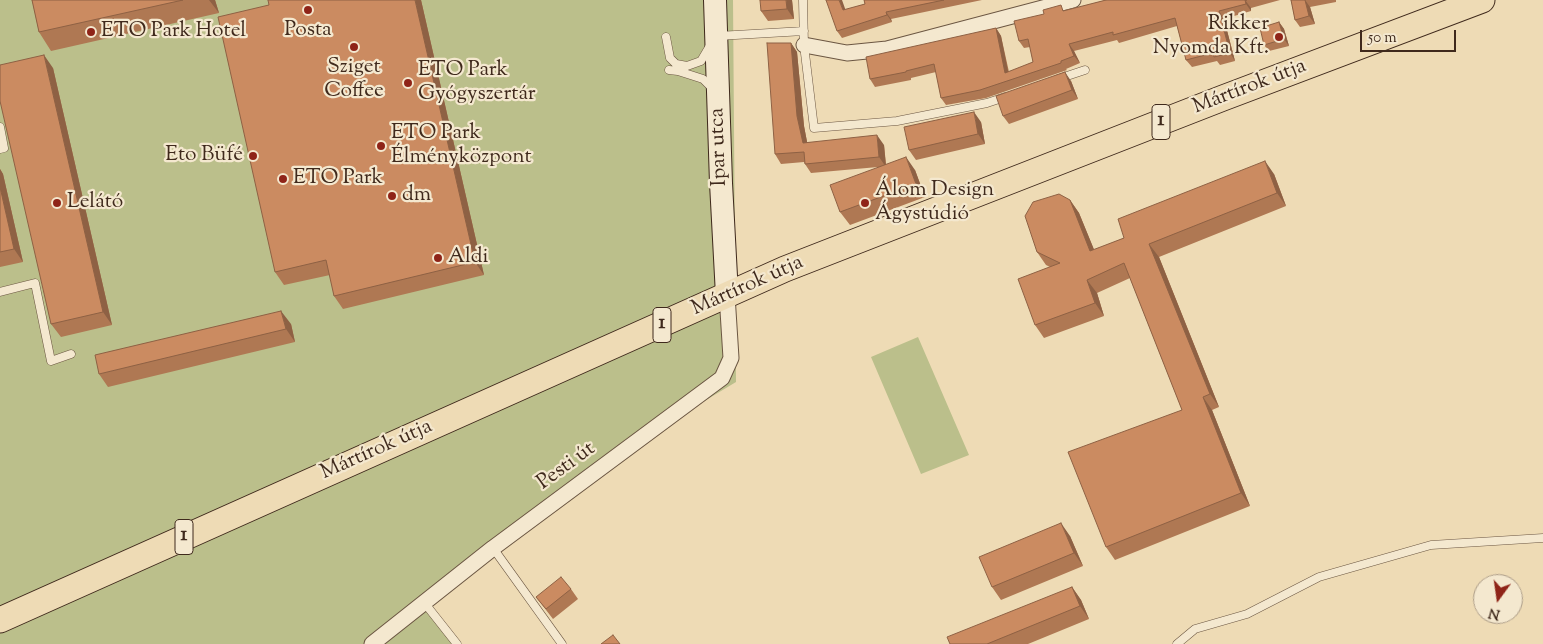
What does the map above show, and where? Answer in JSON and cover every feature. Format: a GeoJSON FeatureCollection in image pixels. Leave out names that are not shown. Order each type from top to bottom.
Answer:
{"type":"FeatureCollection","features":[{"type":"Feature","properties":{"kind":"main road","name":"Mártírok útja"},"geometry":{"type":"LineString","coordinates":[[0,620],[728,295],[862,239],[1482,0]]}},
{"type":"Feature","properties":{"kind":"street","name":"Ipar utca"},"geometry":{"type":"LineString","coordinates":[[715,0],[728,295]]}},
{"type":"Feature","properties":{"kind":"street"},"geometry":{"type":"LineString","coordinates":[[804,38],[847,53],[887,49],[1073,0]]}},
{"type":"Feature","properties":{"kind":"street","name":"Pesti út"},"geometry":{"type":"LineString","coordinates":[[372,644],[423,601],[722,378],[731,358],[728,295]]}},
{"type":"Feature","properties":{"kind":"lane"},"geometry":{"type":"LineString","coordinates":[[803,0],[804,38],[814,128],[897,121],[987,103],[1014,94]]}},
{"type":"Feature","properties":{"kind":"lane"},"geometry":{"type":"LineString","coordinates":[[666,37],[670,58],[676,64],[687,66],[701,61],[716,36],[804,38]]}},
{"type":"Feature","properties":{"kind":"lane"},"geometry":{"type":"LineString","coordinates":[[669,70],[703,79],[718,94]]}},
{"type":"Feature","properties":{"kind":"lane"},"geometry":{"type":"LineString","coordinates":[[1050,82],[1085,70]]}},
{"type":"Feature","properties":{"kind":"lane"},"geometry":{"type":"LineString","coordinates":[[0,127],[4,148],[0,149]]}},
{"type":"Feature","properties":{"kind":"lane"},"geometry":{"type":"LineString","coordinates":[[0,292],[35,284],[51,361],[71,354]]}},
{"type":"Feature","properties":{"kind":"lane"},"geometry":{"type":"LineString","coordinates":[[1177,644],[1195,629],[1247,614],[1319,577],[1431,545],[1543,538]]}},
{"type":"Feature","properties":{"kind":"lane"},"geometry":{"type":"LineString","coordinates":[[493,548],[562,644]]}},
{"type":"Feature","properties":{"kind":"lane"},"geometry":{"type":"LineString","coordinates":[[423,601],[457,644]]}},
{"type":"Feature","properties":{"kind":"green space"},"geometry":{"type":"Polygon","coordinates":[[[0,0],[733,0],[736,382],[638,441],[427,599],[459,644],[0,644],[0,0]]]}},
{"type":"Feature","properties":{"kind":"green space"},"geometry":{"type":"Polygon","coordinates":[[[918,337],[969,455],[921,474],[871,357],[918,337]]]}},
{"type":"Feature","properties":{"kind":"building"},"geometry":{"type":"Polygon","coordinates":[[[32,0],[183,0],[39,32],[32,0]]]}},
{"type":"Feature","properties":{"kind":"building","name":"ETO Park Élményközpont"},"geometry":{"type":"Polygon","coordinates":[[[268,0],[415,0],[475,262],[334,296],[326,260],[275,272],[218,17],[269,5],[268,0]]]}},
{"type":"Feature","properties":{"kind":"building"},"geometry":{"type":"Polygon","coordinates":[[[760,0],[786,0],[787,9],[761,11],[760,0]]]}},
{"type":"Feature","properties":{"kind":"building"},"geometry":{"type":"Polygon","coordinates":[[[826,0],[839,0],[843,10],[865,4],[864,0],[944,0],[886,12],[887,15],[837,31],[826,0]]]}},
{"type":"Feature","properties":{"kind":"building"},"geometry":{"type":"Polygon","coordinates":[[[1106,0],[1245,0],[1246,4],[1219,11],[1230,53],[1214,57],[1213,53],[1186,60],[1175,18],[1113,35],[1113,32],[1069,44],[1074,56],[1061,61],[1061,63],[980,90],[941,98],[934,64],[870,79],[866,57],[996,28],[1005,73],[1033,62],[1028,39],[1019,41],[1014,21],[1044,14],[1043,10],[1061,5],[1063,11],[1106,0]]]}},
{"type":"Feature","properties":{"kind":"building"},"geometry":{"type":"Polygon","coordinates":[[[1291,0],[1305,0],[1309,16],[1295,20],[1291,0]]]}},
{"type":"Feature","properties":{"kind":"building"},"geometry":{"type":"Polygon","coordinates":[[[1279,22],[1284,39],[1264,45],[1260,28],[1279,22]]]}},
{"type":"Feature","properties":{"kind":"building"},"geometry":{"type":"Polygon","coordinates":[[[767,43],[791,43],[797,116],[803,143],[877,135],[879,157],[805,164],[804,152],[775,154],[767,43]]]}},
{"type":"Feature","properties":{"kind":"building","name":"Lelátó"},"geometry":{"type":"Polygon","coordinates":[[[44,55],[103,312],[51,324],[0,101],[0,65],[44,55]]]}},
{"type":"Feature","properties":{"kind":"building"},"geometry":{"type":"Polygon","coordinates":[[[1065,72],[1072,90],[1003,116],[996,96],[1065,72]]]}},
{"type":"Feature","properties":{"kind":"building"},"geometry":{"type":"Polygon","coordinates":[[[974,112],[978,134],[909,150],[904,127],[974,112]]]}},
{"type":"Feature","properties":{"kind":"building"},"geometry":{"type":"Polygon","coordinates":[[[906,157],[916,184],[840,212],[830,185],[906,157]]]}},
{"type":"Feature","properties":{"kind":"building"},"geometry":{"type":"Polygon","coordinates":[[[1265,161],[1277,193],[1149,244],[1210,394],[1203,397],[1241,493],[1106,547],[1068,452],[1182,410],[1124,263],[1087,280],[1095,303],[1035,325],[1018,279],[1060,263],[1037,252],[1025,216],[1033,202],[1059,194],[1070,200],[1090,251],[1124,238],[1118,219],[1265,161]]]}},
{"type":"Feature","properties":{"kind":"building"},"geometry":{"type":"Polygon","coordinates":[[[0,187],[14,249],[0,252],[0,187]]]}},
{"type":"Feature","properties":{"kind":"building"},"geometry":{"type":"Polygon","coordinates":[[[281,311],[286,329],[99,374],[95,355],[281,311]]]}},
{"type":"Feature","properties":{"kind":"building"},"geometry":{"type":"Polygon","coordinates":[[[1061,523],[1074,553],[992,587],[979,557],[1061,523]]]}},
{"type":"Feature","properties":{"kind":"building"},"geometry":{"type":"Polygon","coordinates":[[[561,577],[571,589],[546,609],[536,597],[561,577]]]}},
{"type":"Feature","properties":{"kind":"building"},"geometry":{"type":"Polygon","coordinates":[[[1072,587],[1080,606],[987,644],[950,644],[947,637],[1072,587]]]}},
{"type":"Feature","properties":{"kind":"building"},"geometry":{"type":"Polygon","coordinates":[[[613,635],[620,644],[601,644],[613,635]]]}},
{"type":"Feature","properties":{"kind":"place","name":"Posta"},"geometry":{"type":"Point","coordinates":[308,10]}},
{"type":"Feature","properties":{"kind":"place","name":"ETO Park Hotel"},"geometry":{"type":"Point","coordinates":[91,32]}},
{"type":"Feature","properties":{"kind":"place","name":"Rikker Nyomda Kft."},"geometry":{"type":"Point","coordinates":[1279,37]}},
{"type":"Feature","properties":{"kind":"place","name":"Sziget Coffee"},"geometry":{"type":"Point","coordinates":[354,47]}},
{"type":"Feature","properties":{"kind":"place","name":"ETO Park Gyógyszertár"},"geometry":{"type":"Point","coordinates":[408,83]}},
{"type":"Feature","properties":{"kind":"place","name":"ETO Park Élményközpont"},"geometry":{"type":"Point","coordinates":[381,146]}},
{"type":"Feature","properties":{"kind":"place","name":"Eto Büfé"},"geometry":{"type":"Point","coordinates":[253,156]}},
{"type":"Feature","properties":{"kind":"place","name":"ETO Park"},"geometry":{"type":"Point","coordinates":[283,179]}},
{"type":"Feature","properties":{"kind":"place","name":"dm"},"geometry":{"type":"Point","coordinates":[392,196]}},
{"type":"Feature","properties":{"kind":"place","name":"Lelátó"},"geometry":{"type":"Point","coordinates":[57,203]}},
{"type":"Feature","properties":{"kind":"place","name":"Álom Design Ágystúdió"},"geometry":{"type":"Point","coordinates":[865,203]}},
{"type":"Feature","properties":{"kind":"place","name":"Aldi"},"geometry":{"type":"Point","coordinates":[438,258]}}]}
